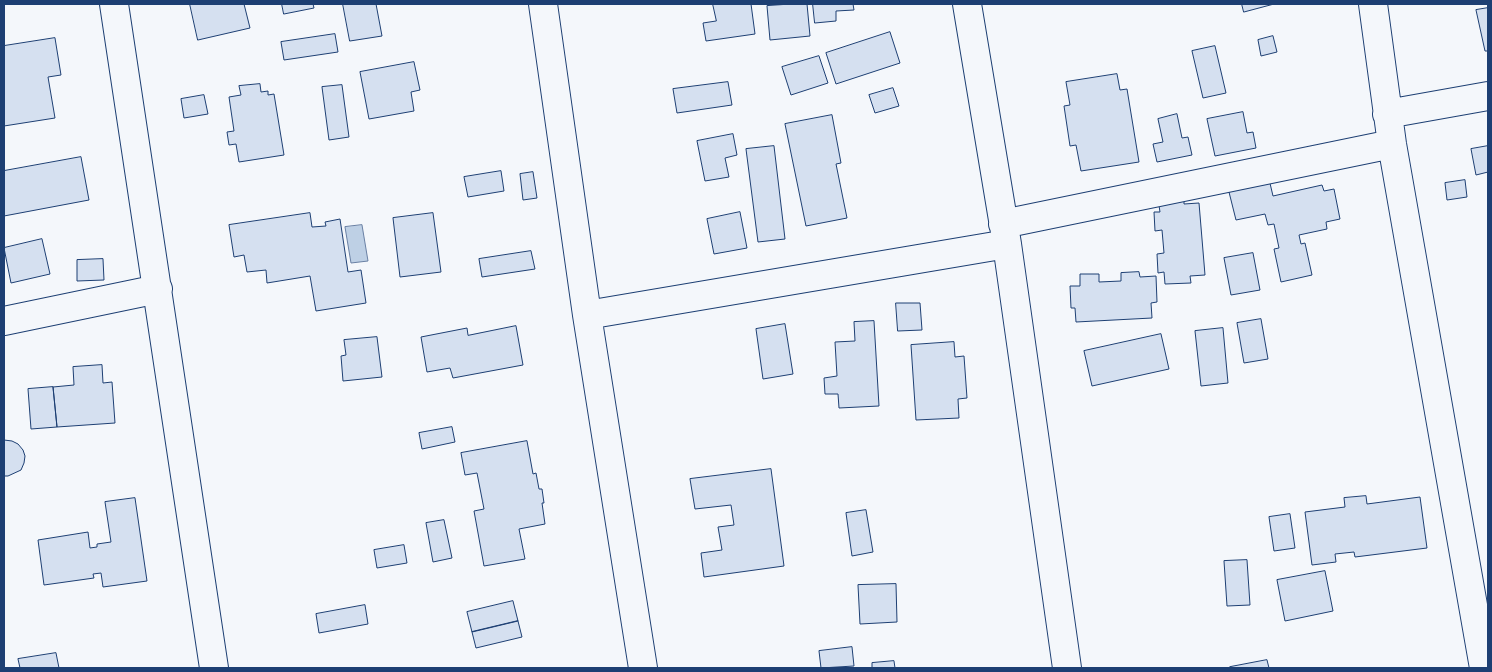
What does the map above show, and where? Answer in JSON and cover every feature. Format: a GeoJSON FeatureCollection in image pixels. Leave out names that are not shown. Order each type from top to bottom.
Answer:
{"type":"FeatureCollection","features":[{"type":"Feature","properties":{"kind":"street"},"geometry":{"type":"LineString","coordinates":[[114,4],[214,668]]}},
{"type":"Feature","properties":{"kind":"street"},"geometry":{"type":"LineString","coordinates":[[543,4],[587,315],[643,668]]}},
{"type":"Feature","properties":{"kind":"street"},"geometry":{"type":"LineString","coordinates":[[967,4],[1005,234],[1067,668]]}},
{"type":"Feature","properties":{"kind":"street"},"geometry":{"type":"LineString","coordinates":[[1373,4],[1392,144],[1484,668]]}},
{"type":"Feature","properties":{"kind":"street"},"geometry":{"type":"LineString","coordinates":[[1387,114],[1488,96]]}},
{"type":"Feature","properties":{"kind":"street"},"geometry":{"type":"LineString","coordinates":[[587,315],[1005,234],[1392,144]]}},
{"type":"Feature","properties":{"kind":"street"},"geometry":{"type":"LineString","coordinates":[[4,321],[158,289]]}},
{"type":"Feature","properties":{"kind":"water"},"geometry":{"type":"Polygon","coordinates":[[[362,225],[368,261],[351,263],[345,227],[362,225]]]}},
{"type":"Feature","properties":{"kind":"building"},"geometry":{"type":"Polygon","coordinates":[[[190,4],[244,4],[250,28],[198,40],[190,4]]]}},
{"type":"Feature","properties":{"kind":"building"},"geometry":{"type":"Polygon","coordinates":[[[282,4],[313,4],[314,8],[284,14],[282,4]]]}},
{"type":"Feature","properties":{"kind":"building"},"geometry":{"type":"Polygon","coordinates":[[[343,4],[376,4],[382,36],[350,41],[343,4]]]}},
{"type":"Feature","properties":{"kind":"building"},"geometry":{"type":"Polygon","coordinates":[[[713,4],[751,4],[755,34],[706,41],[703,23],[716,21],[713,4]]]}},
{"type":"Feature","properties":{"kind":"building"},"geometry":{"type":"Polygon","coordinates":[[[807,4],[810,36],[770,40],[767,6],[807,4]]]}},
{"type":"Feature","properties":{"kind":"building"},"geometry":{"type":"Polygon","coordinates":[[[813,4],[853,4],[854,10],[836,11],[836,21],[815,23],[813,4]]]}},
{"type":"Feature","properties":{"kind":"building"},"geometry":{"type":"Polygon","coordinates":[[[1242,4],[1274,4],[1244,12],[1242,4]]]}},
{"type":"Feature","properties":{"kind":"building"},"geometry":{"type":"Polygon","coordinates":[[[1488,8],[1488,51],[1485,51],[1476,10],[1488,8]]]}},
{"type":"Feature","properties":{"kind":"building"},"geometry":{"type":"Polygon","coordinates":[[[890,32],[900,63],[836,84],[826,53],[890,32]]]}},
{"type":"Feature","properties":{"kind":"building"},"geometry":{"type":"Polygon","coordinates":[[[335,34],[338,52],[284,60],[281,42],[335,34]]]}},
{"type":"Feature","properties":{"kind":"building"},"geometry":{"type":"Polygon","coordinates":[[[1273,36],[1277,52],[1261,56],[1258,40],[1273,36]]]}},
{"type":"Feature","properties":{"kind":"building"},"geometry":{"type":"Polygon","coordinates":[[[55,38],[61,75],[48,77],[55,118],[4,126],[4,46],[55,38]]]}},
{"type":"Feature","properties":{"kind":"building"},"geometry":{"type":"Polygon","coordinates":[[[1215,46],[1226,93],[1203,98],[1192,51],[1215,46]]]}},
{"type":"Feature","properties":{"kind":"building"},"geometry":{"type":"Polygon","coordinates":[[[819,56],[828,83],[791,95],[782,67],[819,56]]]}},
{"type":"Feature","properties":{"kind":"building"},"geometry":{"type":"Polygon","coordinates":[[[414,62],[420,90],[411,92],[414,111],[369,119],[360,72],[414,62]]]}},
{"type":"Feature","properties":{"kind":"building"},"geometry":{"type":"Polygon","coordinates":[[[1117,74],[1120,90],[1127,89],[1139,162],[1081,171],[1076,145],[1070,146],[1064,106],[1070,105],[1066,82],[1117,74]]]}},
{"type":"Feature","properties":{"kind":"building"},"geometry":{"type":"Polygon","coordinates":[[[728,82],[732,105],[677,113],[673,89],[728,82]]]}},
{"type":"Feature","properties":{"kind":"building"},"geometry":{"type":"Polygon","coordinates":[[[260,84],[261,92],[268,91],[268,95],[274,94],[284,155],[239,162],[236,144],[229,145],[227,132],[234,131],[229,97],[241,95],[239,86],[260,84]]]}},
{"type":"Feature","properties":{"kind":"building"},"geometry":{"type":"Polygon","coordinates":[[[342,85],[349,137],[329,140],[322,87],[342,85]]]}},
{"type":"Feature","properties":{"kind":"building"},"geometry":{"type":"Polygon","coordinates":[[[893,88],[899,106],[875,113],[869,95],[893,88]]]}},
{"type":"Feature","properties":{"kind":"building"},"geometry":{"type":"Polygon","coordinates":[[[204,95],[208,114],[184,118],[181,99],[204,95]]]}},
{"type":"Feature","properties":{"kind":"building"},"geometry":{"type":"Polygon","coordinates":[[[1243,112],[1247,133],[1253,132],[1256,148],[1215,156],[1207,119],[1243,112]]]}},
{"type":"Feature","properties":{"kind":"building"},"geometry":{"type":"Polygon","coordinates":[[[1177,114],[1182,138],[1188,137],[1192,155],[1157,162],[1153,144],[1163,142],[1158,119],[1177,114]]]}},
{"type":"Feature","properties":{"kind":"building"},"geometry":{"type":"Polygon","coordinates":[[[832,115],[841,163],[836,164],[847,218],[806,226],[785,124],[832,115]]]}},
{"type":"Feature","properties":{"kind":"building"},"geometry":{"type":"Polygon","coordinates":[[[733,134],[737,155],[725,158],[729,177],[705,181],[697,141],[733,134]]]}},
{"type":"Feature","properties":{"kind":"building"},"geometry":{"type":"Polygon","coordinates":[[[774,146],[785,239],[758,242],[746,149],[774,146]]]}},
{"type":"Feature","properties":{"kind":"building"},"geometry":{"type":"Polygon","coordinates":[[[1488,146],[1488,172],[1476,175],[1471,149],[1488,146]]]}},
{"type":"Feature","properties":{"kind":"building"},"geometry":{"type":"Polygon","coordinates":[[[81,157],[89,200],[4,216],[4,171],[81,157]]]}},
{"type":"Feature","properties":{"kind":"building"},"geometry":{"type":"Polygon","coordinates":[[[501,171],[504,191],[468,197],[464,177],[501,171]]]}},
{"type":"Feature","properties":{"kind":"building"},"geometry":{"type":"Polygon","coordinates":[[[533,172],[537,198],[523,200],[520,174],[533,172]]]}},
{"type":"Feature","properties":{"kind":"building"},"geometry":{"type":"Polygon","coordinates":[[[1269,179],[1273,196],[1322,185],[1324,191],[1334,189],[1340,219],[1326,222],[1327,229],[1299,235],[1301,244],[1305,243],[1312,275],[1281,282],[1274,249],[1279,248],[1274,224],[1268,225],[1265,214],[1236,220],[1228,188],[1269,179]]]}},
{"type":"Feature","properties":{"kind":"building"},"geometry":{"type":"Polygon","coordinates":[[[1465,180],[1467,197],[1447,200],[1445,183],[1465,180]]]}},
{"type":"Feature","properties":{"kind":"building"},"geometry":{"type":"Polygon","coordinates":[[[1184,197],[1184,204],[1199,203],[1205,275],[1190,276],[1191,283],[1165,284],[1164,272],[1158,273],[1157,254],[1164,253],[1162,230],[1155,231],[1154,212],[1160,212],[1158,199],[1184,197]]]}},
{"type":"Feature","properties":{"kind":"building"},"geometry":{"type":"Polygon","coordinates":[[[740,212],[747,248],[714,254],[707,219],[740,212]]]}},
{"type":"Feature","properties":{"kind":"building"},"geometry":{"type":"Polygon","coordinates":[[[310,213],[312,227],[326,226],[325,222],[340,219],[348,272],[361,270],[366,303],[316,311],[310,276],[267,283],[266,270],[247,272],[244,255],[234,257],[229,225],[310,213]]]}},
{"type":"Feature","properties":{"kind":"building"},"geometry":{"type":"Polygon","coordinates":[[[433,213],[441,272],[400,277],[393,218],[433,213]]]}},
{"type":"Feature","properties":{"kind":"building"},"geometry":{"type":"Polygon","coordinates":[[[42,239],[50,274],[11,283],[4,248],[42,239]]]}},
{"type":"Feature","properties":{"kind":"building"},"geometry":{"type":"Polygon","coordinates":[[[531,251],[535,269],[482,277],[479,259],[531,251]]]}},
{"type":"Feature","properties":{"kind":"building"},"geometry":{"type":"Polygon","coordinates":[[[1253,253],[1260,290],[1231,295],[1224,258],[1253,253]]]}},
{"type":"Feature","properties":{"kind":"building"},"geometry":{"type":"Polygon","coordinates":[[[103,259],[104,280],[77,281],[77,260],[103,259]]]}},
{"type":"Feature","properties":{"kind":"building"},"geometry":{"type":"Polygon","coordinates":[[[1139,272],[1140,277],[1156,276],[1157,302],[1151,303],[1152,318],[1076,322],[1075,308],[1071,308],[1070,286],[1080,286],[1080,274],[1099,274],[1099,282],[1121,281],[1121,273],[1139,272]]]}},
{"type":"Feature","properties":{"kind":"building"},"geometry":{"type":"Polygon","coordinates":[[[896,303],[920,303],[922,330],[898,331],[896,303]]]}},
{"type":"Feature","properties":{"kind":"building"},"geometry":{"type":"Polygon","coordinates":[[[1261,319],[1268,359],[1244,363],[1237,323],[1261,319]]]}},
{"type":"Feature","properties":{"kind":"building"},"geometry":{"type":"Polygon","coordinates":[[[874,321],[879,406],[839,408],[838,394],[825,394],[824,378],[837,376],[835,342],[855,341],[854,322],[874,321]]]}},
{"type":"Feature","properties":{"kind":"building"},"geometry":{"type":"Polygon","coordinates":[[[785,324],[793,374],[763,379],[756,329],[785,324]]]}},
{"type":"Feature","properties":{"kind":"building"},"geometry":{"type":"Polygon","coordinates":[[[516,326],[523,365],[453,378],[450,368],[427,372],[421,337],[467,328],[468,335],[516,326]]]}},
{"type":"Feature","properties":{"kind":"building"},"geometry":{"type":"Polygon","coordinates":[[[1223,328],[1228,383],[1201,386],[1195,331],[1223,328]]]}},
{"type":"Feature","properties":{"kind":"building"},"geometry":{"type":"Polygon","coordinates":[[[1161,334],[1169,369],[1092,386],[1084,351],[1161,334]]]}},
{"type":"Feature","properties":{"kind":"building"},"geometry":{"type":"Polygon","coordinates":[[[377,337],[382,377],[343,381],[341,356],[346,355],[344,340],[377,337]]]}},
{"type":"Feature","properties":{"kind":"building"},"geometry":{"type":"Polygon","coordinates":[[[954,342],[955,357],[964,356],[967,398],[958,399],[959,418],[916,420],[911,345],[954,342]]]}},
{"type":"Feature","properties":{"kind":"building"},"geometry":{"type":"Polygon","coordinates":[[[102,365],[103,383],[112,382],[115,423],[57,427],[53,387],[74,385],[73,367],[102,365]]]}},
{"type":"Feature","properties":{"kind":"building"},"geometry":{"type":"Polygon","coordinates":[[[53,387],[57,427],[31,429],[28,389],[53,387]]]}},
{"type":"Feature","properties":{"kind":"building"},"geometry":{"type":"Polygon","coordinates":[[[452,427],[455,442],[422,449],[419,433],[452,427]]]}},
{"type":"Feature","properties":{"kind":"building"},"geometry":{"type":"Polygon","coordinates":[[[4,440],[18,444],[25,456],[21,470],[8,476],[4,476],[4,440]]]}},
{"type":"Feature","properties":{"kind":"building"},"geometry":{"type":"Polygon","coordinates":[[[527,441],[533,474],[536,473],[539,489],[542,489],[545,524],[519,529],[525,559],[484,566],[474,511],[484,509],[477,473],[465,475],[461,453],[527,441]]]}},
{"type":"Feature","properties":{"kind":"building"},"geometry":{"type":"Polygon","coordinates":[[[771,469],[784,566],[704,577],[701,553],[722,550],[718,527],[734,525],[731,505],[695,509],[690,479],[771,469]]]}},
{"type":"Feature","properties":{"kind":"building"},"geometry":{"type":"Polygon","coordinates":[[[1366,496],[1367,504],[1420,497],[1427,548],[1355,557],[1354,552],[1335,554],[1336,562],[1312,565],[1305,512],[1345,507],[1344,498],[1366,496]]]}},
{"type":"Feature","properties":{"kind":"building"},"geometry":{"type":"Polygon","coordinates":[[[135,498],[147,581],[103,587],[101,573],[93,574],[94,578],[44,585],[38,540],[88,532],[90,548],[97,547],[97,544],[111,542],[105,502],[135,498]]]}},
{"type":"Feature","properties":{"kind":"building"},"geometry":{"type":"Polygon","coordinates":[[[866,510],[873,552],[852,556],[846,513],[866,510]]]}},
{"type":"Feature","properties":{"kind":"building"},"geometry":{"type":"Polygon","coordinates":[[[1290,514],[1295,548],[1274,551],[1269,517],[1290,514]]]}},
{"type":"Feature","properties":{"kind":"building"},"geometry":{"type":"Polygon","coordinates":[[[444,520],[452,558],[433,562],[426,523],[444,520]]]}},
{"type":"Feature","properties":{"kind":"building"},"geometry":{"type":"Polygon","coordinates":[[[404,545],[407,563],[377,568],[374,550],[404,545]]]}},
{"type":"Feature","properties":{"kind":"building"},"geometry":{"type":"Polygon","coordinates":[[[1247,560],[1250,605],[1227,606],[1224,561],[1247,560]]]}},
{"type":"Feature","properties":{"kind":"building"},"geometry":{"type":"Polygon","coordinates":[[[1325,571],[1333,611],[1285,621],[1277,580],[1325,571]]]}},
{"type":"Feature","properties":{"kind":"building"},"geometry":{"type":"Polygon","coordinates":[[[896,584],[897,622],[860,624],[858,585],[896,584]]]}},
{"type":"Feature","properties":{"kind":"building"},"geometry":{"type":"Polygon","coordinates":[[[513,601],[518,621],[472,632],[467,612],[513,601]]]}},
{"type":"Feature","properties":{"kind":"building"},"geometry":{"type":"Polygon","coordinates":[[[365,605],[368,624],[319,633],[316,614],[365,605]]]}},
{"type":"Feature","properties":{"kind":"building"},"geometry":{"type":"Polygon","coordinates":[[[518,621],[522,637],[476,648],[472,632],[518,621]]]}},
{"type":"Feature","properties":{"kind":"building"},"geometry":{"type":"Polygon","coordinates":[[[852,647],[854,666],[821,668],[819,651],[852,647]]]}},
{"type":"Feature","properties":{"kind":"building"},"geometry":{"type":"Polygon","coordinates":[[[56,653],[59,668],[20,668],[18,659],[56,653]]]}},
{"type":"Feature","properties":{"kind":"building"},"geometry":{"type":"Polygon","coordinates":[[[1267,660],[1269,668],[1230,667],[1267,660]]]}},
{"type":"Feature","properties":{"kind":"building"},"geometry":{"type":"Polygon","coordinates":[[[894,661],[895,668],[872,668],[872,663],[894,661]]]}}]}
